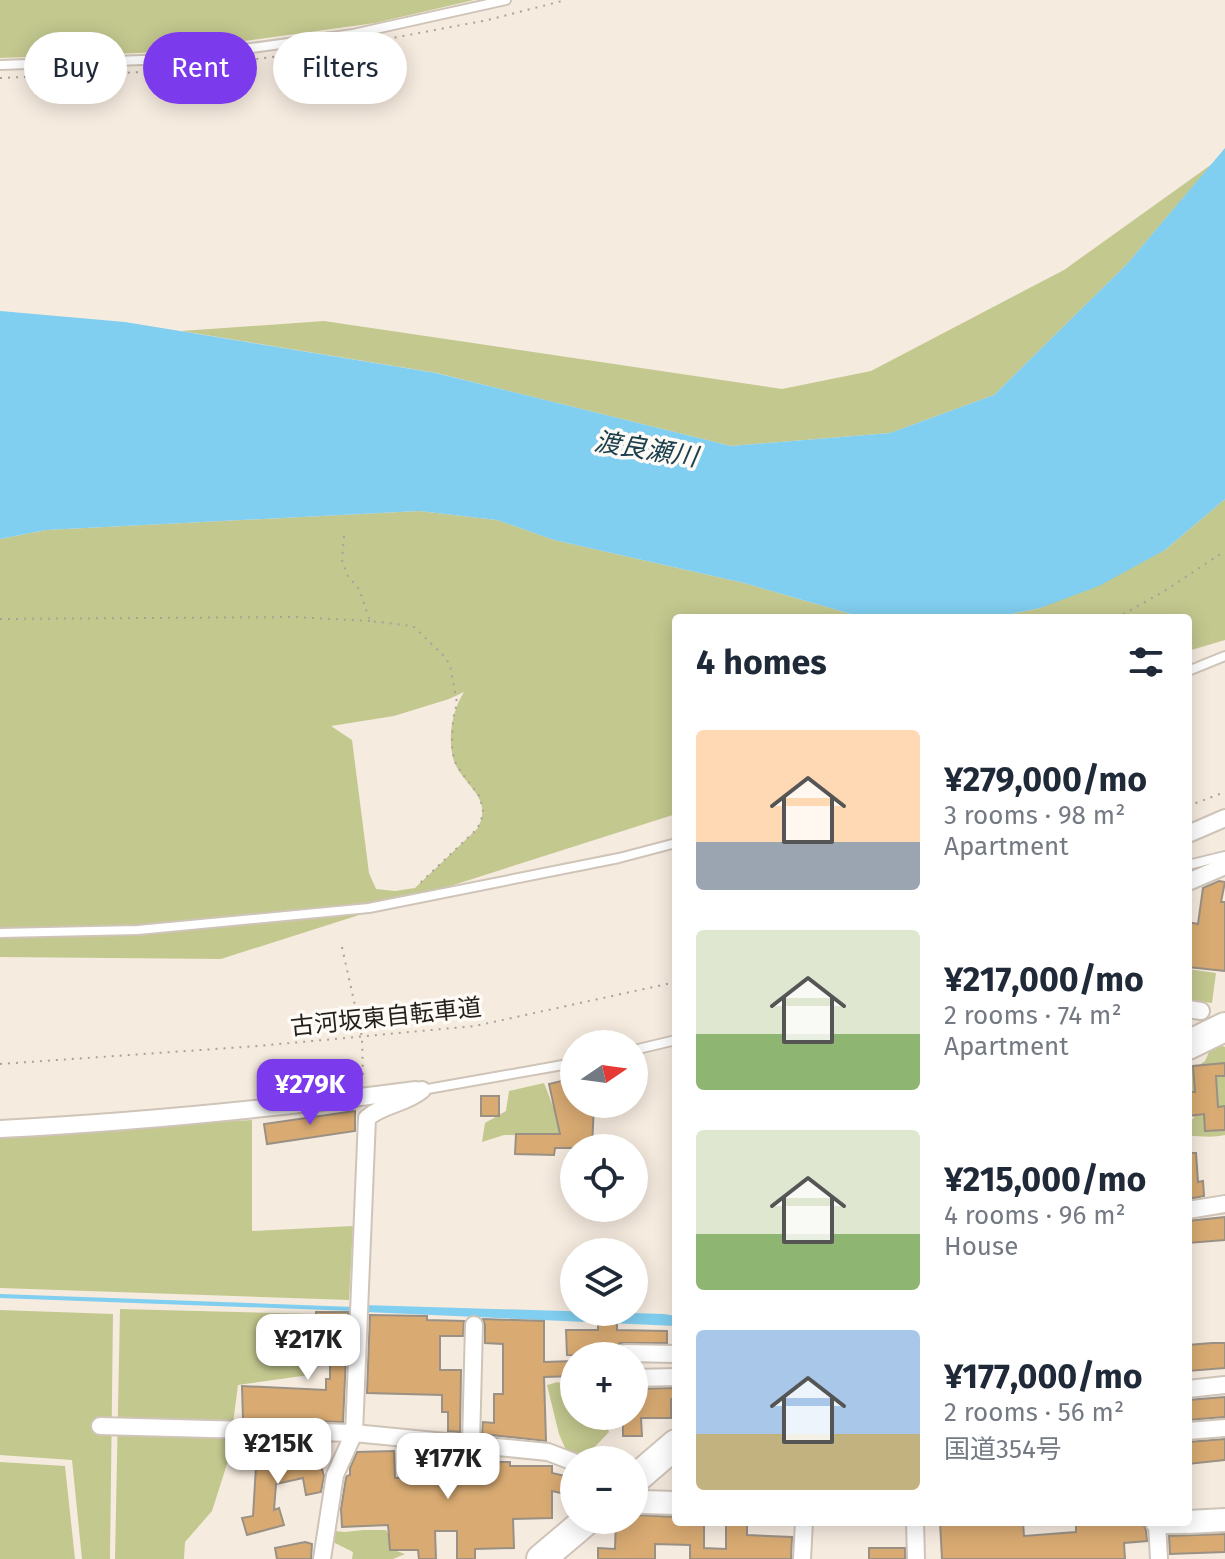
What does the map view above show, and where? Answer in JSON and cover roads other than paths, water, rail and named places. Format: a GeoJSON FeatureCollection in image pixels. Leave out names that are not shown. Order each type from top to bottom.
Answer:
{"type":"FeatureCollection","features":[{"type":"Feature","properties":{"kind":"highway"},"geometry":{"type":"LineString","coordinates":[[1192,1043],[1225,1027]]}},
{"type":"Feature","properties":{"kind":"highway"},"geometry":{"type":"LineString","coordinates":[[648,1468],[672,1447]]}},
{"type":"Feature","properties":{"kind":"highway"},"geometry":{"type":"LineString","coordinates":[[541,1559],[570,1534]]}},
{"type":"Feature","properties":{"kind":"street"},"geometry":{"type":"LineString","coordinates":[[1192,832],[1225,818]]}},
{"type":"Feature","properties":{"kind":"street"},"geometry":{"type":"LineString","coordinates":[[1192,880],[1225,866]]}},
{"type":"Feature","properties":{"kind":"street"},"geometry":{"type":"LineString","coordinates":[[0,1129],[195,1116],[422,1090]]}},
{"type":"Feature","properties":{"kind":"street"},"geometry":{"type":"LineString","coordinates":[[322,1559],[335,1475],[354,1433],[367,1118],[422,1090]]}},
{"type":"Feature","properties":{"kind":"street"},"geometry":{"type":"LineString","coordinates":[[1192,1209],[1225,1204]]}},
{"type":"Feature","properties":{"kind":"street"},"geometry":{"type":"LineString","coordinates":[[471,1443],[474,1325]]}},
{"type":"Feature","properties":{"kind":"street"},"geometry":{"type":"LineString","coordinates":[[648,1353],[672,1354]]}},
{"type":"Feature","properties":{"kind":"street"},"geometry":{"type":"LineString","coordinates":[[648,1378],[672,1377]]}},
{"type":"Feature","properties":{"kind":"street"},"geometry":{"type":"LineString","coordinates":[[1192,1389],[1225,1385]]}},
{"type":"Feature","properties":{"kind":"street"},"geometry":{"type":"LineString","coordinates":[[100,1426],[354,1433],[471,1443],[548,1452],[560,1457]]}},
{"type":"Feature","properties":{"kind":"street"},"geometry":{"type":"LineString","coordinates":[[1192,1431],[1225,1428]]}},
{"type":"Feature","properties":{"kind":"street"},"geometry":{"type":"LineString","coordinates":[[648,1502],[672,1503]]}},
{"type":"Feature","properties":{"kind":"street"},"geometry":{"type":"LineString","coordinates":[[1192,1522],[1225,1520]]}},
{"type":"Feature","properties":{"kind":"street"},"geometry":{"type":"LineString","coordinates":[[802,1559],[804,1526]]}},
{"type":"Feature","properties":{"kind":"street"},"geometry":{"type":"LineString","coordinates":[[915,1526],[916,1559]]}},
{"type":"Feature","properties":{"kind":"street"},"geometry":{"type":"LineString","coordinates":[[1157,1526],[1159,1559]]}},
{"type":"Feature","properties":{"kind":"lane"},"geometry":{"type":"LineString","coordinates":[[0,65],[172,59],[353,34],[506,0]]}},
{"type":"Feature","properties":{"kind":"lane"},"geometry":{"type":"LineString","coordinates":[[1192,669],[1225,656]]}},
{"type":"Feature","properties":{"kind":"lane"},"geometry":{"type":"LineString","coordinates":[[0,933],[138,930],[369,908],[619,858],[672,844]]}},
{"type":"Feature","properties":{"kind":"lane"},"geometry":{"type":"LineString","coordinates":[[1192,864],[1225,856]]}},
{"type":"Feature","properties":{"kind":"lane"},"geometry":{"type":"LineString","coordinates":[[648,1047],[672,1041]]}},
{"type":"Feature","properties":{"kind":"lane"},"geometry":{"type":"LineString","coordinates":[[422,1090],[560,1065]]}},
{"type":"Feature","properties":{"kind":"water","name":"渡良瀬川"},"geometry":{"type":"Polygon","coordinates":[[[1225,148],[1225,499],[1165,550],[1099,586],[1040,608],[1011,614],[851,614],[744,583],[554,540],[497,520],[419,511],[46,530],[0,539],[0,311],[125,322],[436,373],[731,446],[890,433],[994,395],[1127,264],[1225,148]]]}},
{"type":"Feature","properties":{"kind":"water"},"geometry":{"type":"Polygon","coordinates":[[[363,1305],[560,1311],[560,1321],[366,1312],[363,1305]]]}},
{"type":"Feature","properties":{"kind":"water"},"geometry":{"type":"Polygon","coordinates":[[[648,1314],[672,1315],[672,1326],[648,1325],[648,1314]]]}},
{"type":"Feature","properties":{"kind":"waterway"},"geometry":{"type":"LineString","coordinates":[[0,1296],[355,1309]]}}]}
